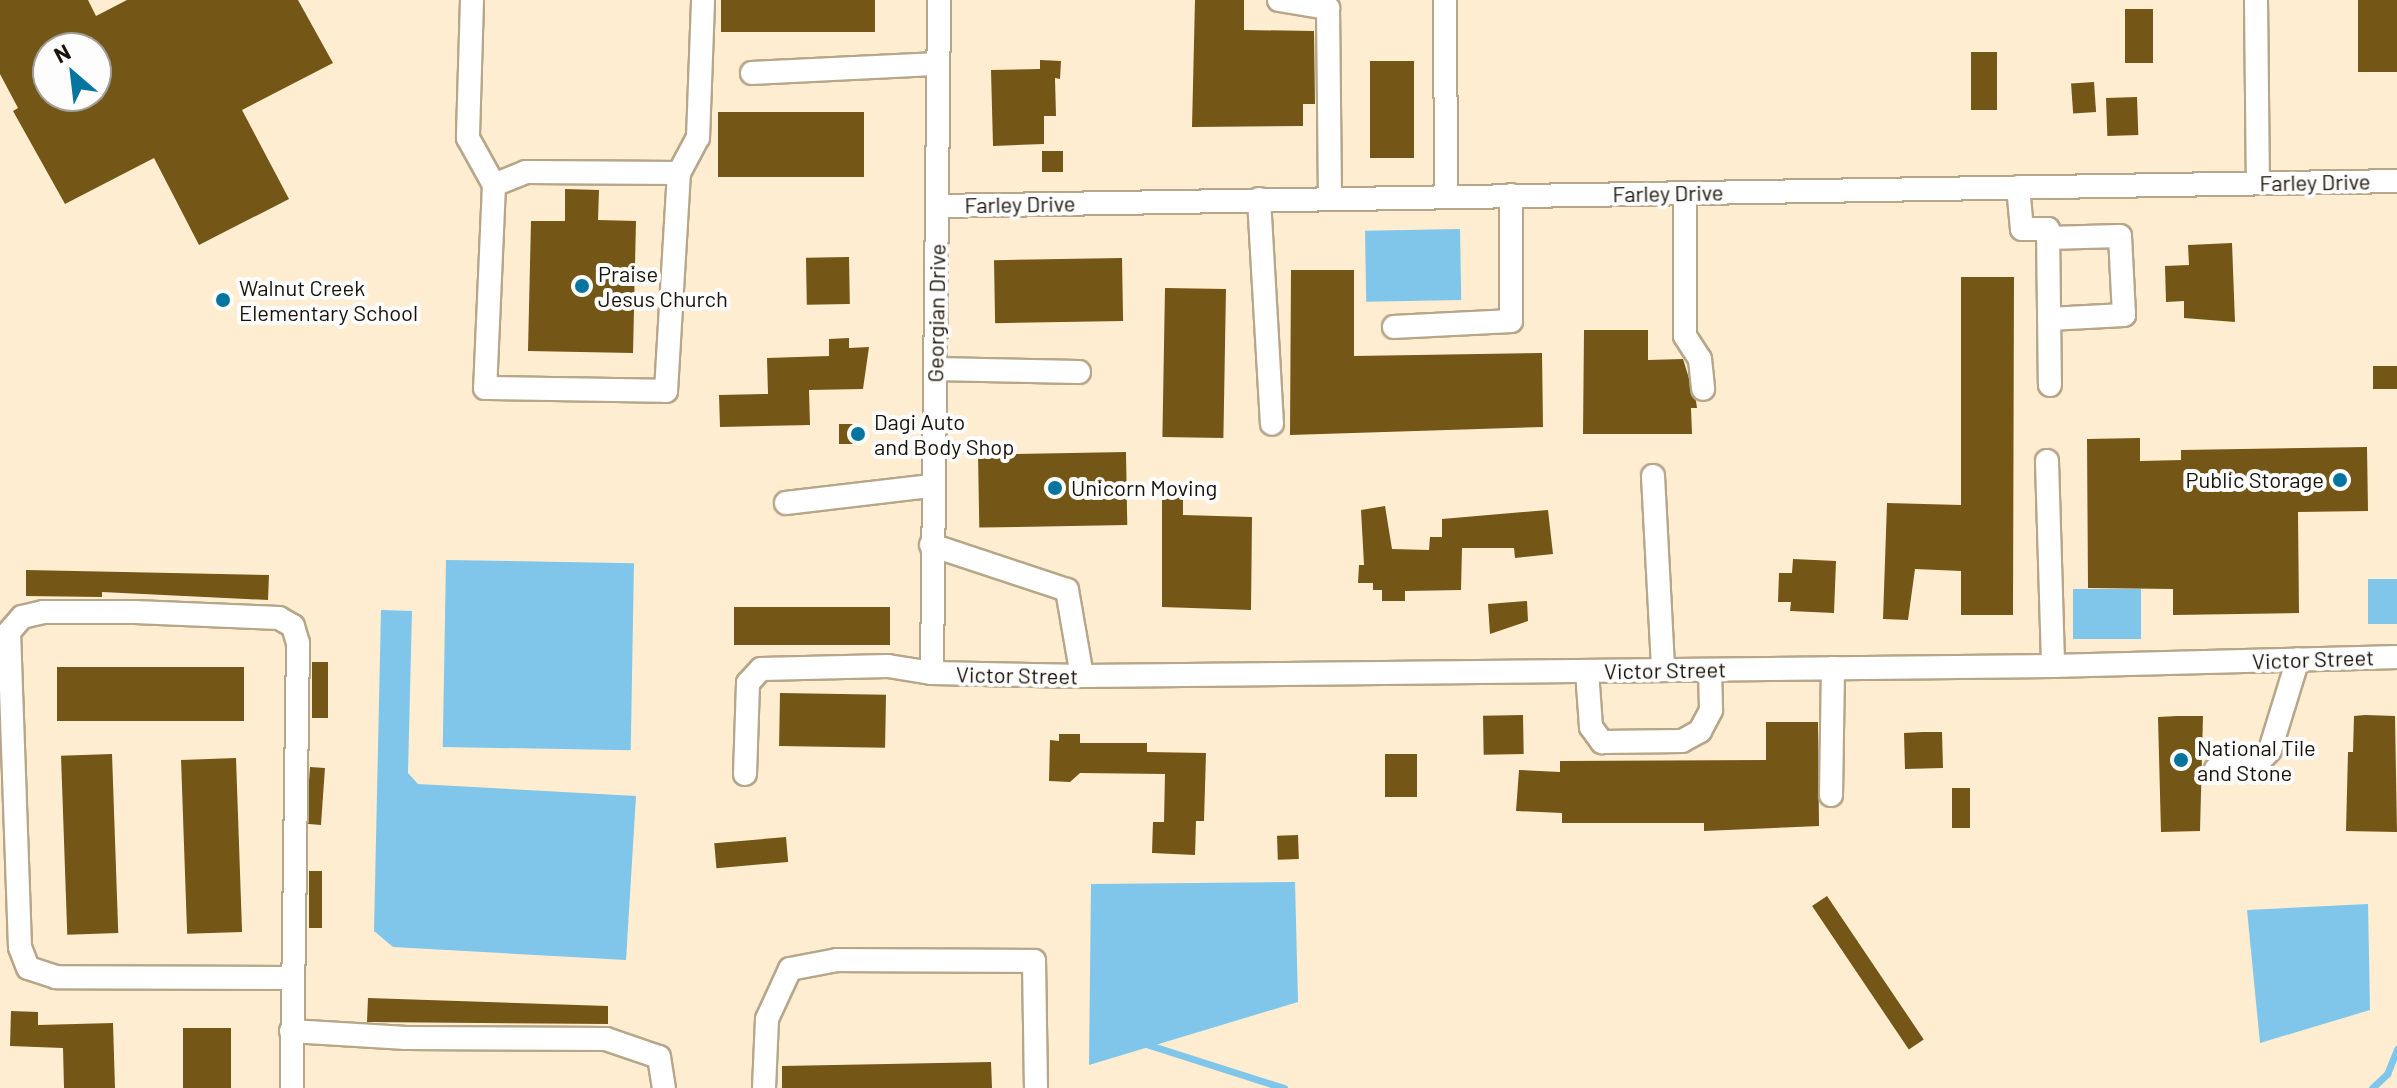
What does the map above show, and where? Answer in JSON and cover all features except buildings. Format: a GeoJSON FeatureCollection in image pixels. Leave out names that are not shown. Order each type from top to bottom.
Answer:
{"type":"FeatureCollection","features":[{"type":"Feature","properties":{"kind":"street"},"geometry":{"type":"LineString","coordinates":[[472,0],[468,138],[494,185],[485,388],[666,391],[679,173],[698,138],[703,0]]}},
{"type":"Feature","properties":{"kind":"street","name":"Georgian Drive"},"geometry":{"type":"LineString","coordinates":[[932,673],[931,486],[939,0]]}},
{"type":"Feature","properties":{"kind":"street"},"geometry":{"type":"LineString","coordinates":[[1279,0],[1328,8],[1330,198]]}},
{"type":"Feature","properties":{"kind":"street"},"geometry":{"type":"LineString","coordinates":[[1445,0],[1446,196]]}},
{"type":"Feature","properties":{"kind":"street"},"geometry":{"type":"LineString","coordinates":[[2256,0],[2258,183]]}},
{"type":"Feature","properties":{"kind":"street"},"geometry":{"type":"LineString","coordinates":[[752,73],[938,64]]}},
{"type":"Feature","properties":{"kind":"street"},"geometry":{"type":"LineString","coordinates":[[494,185],[526,172],[679,173]]}},
{"type":"Feature","properties":{"kind":"street","name":"Farley Drive"},"geometry":{"type":"LineString","coordinates":[[938,206],[2397,181]]}},
{"type":"Feature","properties":{"kind":"street"},"geometry":{"type":"LineString","coordinates":[[2018,187],[2022,229],[2048,229],[2050,385]]}},
{"type":"Feature","properties":{"kind":"street"},"geometry":{"type":"LineString","coordinates":[[1685,193],[1685,336],[1700,359],[1703,389]]}},
{"type":"Feature","properties":{"kind":"street"},"geometry":{"type":"LineString","coordinates":[[1394,327],[1511,321],[1511,195]]}},
{"type":"Feature","properties":{"kind":"street"},"geometry":{"type":"LineString","coordinates":[[1259,199],[1272,424]]}},
{"type":"Feature","properties":{"kind":"street"},"geometry":{"type":"LineString","coordinates":[[2048,238],[2120,236],[2124,315],[2049,319]]}},
{"type":"Feature","properties":{"kind":"street"},"geometry":{"type":"LineString","coordinates":[[935,369],[1079,372]]}},
{"type":"Feature","properties":{"kind":"street"},"geometry":{"type":"LineString","coordinates":[[2047,461],[2053,666]]}},
{"type":"Feature","properties":{"kind":"street"},"geometry":{"type":"LineString","coordinates":[[1653,476],[1663,670]]}},
{"type":"Feature","properties":{"kind":"street"},"geometry":{"type":"LineString","coordinates":[[786,503],[931,486]]}},
{"type":"Feature","properties":{"kind":"street"},"geometry":{"type":"LineString","coordinates":[[931,545],[1067,590],[1082,676]]}},
{"type":"Feature","properties":{"kind":"street"},"geometry":{"type":"LineString","coordinates":[[291,978],[56,977],[28,968],[20,947],[9,632],[11,617],[43,612],[135,612],[279,618],[293,626],[298,643],[291,978],[292,1088]]}},
{"type":"Feature","properties":{"kind":"street","name":"Victor Street"},"geometry":{"type":"LineString","coordinates":[[745,774],[748,683],[761,669],[888,666],[932,673],[1082,676],[2053,666],[2397,657]]}},
{"type":"Feature","properties":{"kind":"street"},"geometry":{"type":"LineString","coordinates":[[2216,769],[2255,766],[2270,750],[2298,659]]}},
{"type":"Feature","properties":{"kind":"street"},"geometry":{"type":"LineString","coordinates":[[1831,795],[1833,668]]}},
{"type":"Feature","properties":{"kind":"street"},"geometry":{"type":"LineString","coordinates":[[1587,671],[1591,727],[1602,742],[1682,741],[1700,731],[1711,710],[1710,670]]}},
{"type":"Feature","properties":{"kind":"street"},"geometry":{"type":"LineString","coordinates":[[764,1088],[767,1019],[790,969],[837,960],[1034,961],[1036,1088]]}},
{"type":"Feature","properties":{"kind":"street"},"geometry":{"type":"LineString","coordinates":[[291,1031],[406,1038],[606,1039],[659,1057],[664,1088]]}},
{"type":"Feature","properties":{"kind":"water"},"geometry":{"type":"Polygon","coordinates":[[[1460,229],[1461,300],[1366,302],[1365,231],[1460,229]]]}},
{"type":"Feature","properties":{"kind":"water"},"geometry":{"type":"Polygon","coordinates":[[[446,560],[634,563],[631,750],[443,747],[446,560]]]}},
{"type":"Feature","properties":{"kind":"water"},"geometry":{"type":"Polygon","coordinates":[[[2368,579],[2397,579],[2397,624],[2368,624],[2368,579]]]}},
{"type":"Feature","properties":{"kind":"water"},"geometry":{"type":"Polygon","coordinates":[[[2073,589],[2141,589],[2141,639],[2073,639],[2073,589]]]}},
{"type":"Feature","properties":{"kind":"water"},"geometry":{"type":"Polygon","coordinates":[[[381,610],[412,611],[408,773],[418,784],[636,796],[626,960],[393,947],[374,931],[381,610]]]}},
{"type":"Feature","properties":{"kind":"water"},"geometry":{"type":"Polygon","coordinates":[[[1295,882],[1298,1002],[1089,1065],[1091,884],[1295,882]]]}},
{"type":"Feature","properties":{"kind":"water"},"geometry":{"type":"Polygon","coordinates":[[[2368,904],[2370,1010],[2260,1043],[2247,910],[2368,904]]]}},
{"type":"Feature","properties":{"kind":"waterway"},"geometry":{"type":"LineString","coordinates":[[1146,1044],[1284,1088]]}},
{"type":"Feature","properties":{"kind":"waterway"},"geometry":{"type":"LineString","coordinates":[[2372,1088],[2387,1074],[2397,1049]]}},
{"type":"Feature","properties":{"kind":"place","name":"Praise Jesus Church"},"geometry":{"type":"Point","coordinates":[582,286]}},
{"type":"Feature","properties":{"kind":"place","name":"Walnut Creek Elementary School"},"geometry":{"type":"Point","coordinates":[223,300]}},
{"type":"Feature","properties":{"kind":"place","name":"Dagi Auto and Body Shop"},"geometry":{"type":"Point","coordinates":[858,434]}},
{"type":"Feature","properties":{"kind":"place","name":"Public Storage"},"geometry":{"type":"Point","coordinates":[2340,480]}},
{"type":"Feature","properties":{"kind":"place","name":"Unicorn Moving"},"geometry":{"type":"Point","coordinates":[1055,488]}},
{"type":"Feature","properties":{"kind":"place","name":"National Tile and Stone"},"geometry":{"type":"Point","coordinates":[2181,760]}}]}
